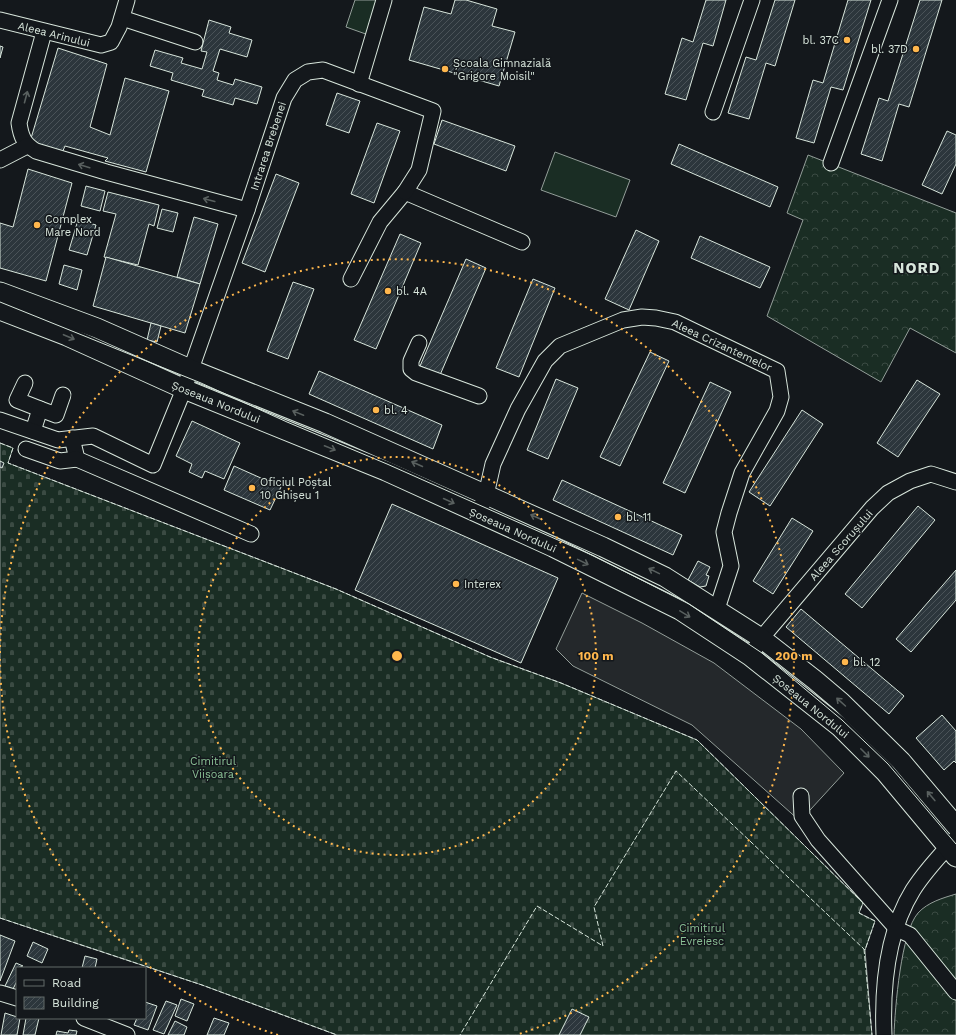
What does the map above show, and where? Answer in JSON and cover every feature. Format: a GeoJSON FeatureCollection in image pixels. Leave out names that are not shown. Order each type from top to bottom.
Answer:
{"type":"FeatureCollection","features":[{"type":"Feature","properties":{"kind":"main road","name":"Șoseaua Nordului"},"geometry":{"type":"LineString","coordinates":[[0,292],[97,328],[190,369],[325,423],[603,547],[665,577],[718,609],[761,638],[815,680],[871,731],[901,761],[956,826]]}},
{"type":"Feature","properties":{"kind":"main road","name":"Șoseaua Nordului"},"geometry":{"type":"LineString","coordinates":[[0,310],[67,336],[184,389],[386,471],[553,547],[680,610],[750,656],[840,727],[885,772],[953,847]]}},
{"type":"Feature","properties":{"kind":"street","name":"Aleea Arinului"},"geometry":{"type":"LineString","coordinates":[[0,20],[101,45],[111,42],[122,18],[126,0]]}},
{"type":"Feature","properties":{"kind":"street"},"geometry":{"type":"LineString","coordinates":[[358,84],[384,0]]}},
{"type":"Feature","properties":{"kind":"street"},"geometry":{"type":"LineString","coordinates":[[713,112],[752,0]]}},
{"type":"Feature","properties":{"kind":"street"},"geometry":{"type":"LineString","coordinates":[[831,163],[890,0]]}},
{"type":"Feature","properties":{"kind":"street"},"geometry":{"type":"LineString","coordinates":[[122,18],[195,42]]}},
{"type":"Feature","properties":{"kind":"street"},"geometry":{"type":"LineString","coordinates":[[44,32],[19,123],[21,135],[27,146],[36,151],[106,172],[247,210]]}},
{"type":"Feature","properties":{"kind":"street","name":"Intrarea Brebenei"},"geometry":{"type":"LineString","coordinates":[[72,438],[93,436],[153,464],[184,389],[247,210],[284,98],[295,80],[308,72],[323,70],[433,111],[419,170],[405,192]]}},
{"type":"Feature","properties":{"kind":"street"},"geometry":{"type":"LineString","coordinates":[[0,160],[27,146]]}},
{"type":"Feature","properties":{"kind":"street"},"geometry":{"type":"LineString","coordinates":[[351,279],[380,222],[405,192],[522,242]]}},
{"type":"Feature","properties":{"kind":"street","name":"Aleea Crizantemelor"},"geometry":{"type":"LineString","coordinates":[[478,514],[486,495],[493,464],[518,409],[546,361],[560,346],[623,320],[642,317],[675,322],[758,360],[777,371],[781,397],[777,411],[742,473],[734,494],[724,532],[731,566],[718,609]]}},
{"type":"Feature","properties":{"kind":"street"},"geometry":{"type":"LineString","coordinates":[[419,343],[412,361],[411,369],[416,373],[479,396]]}},
{"type":"Feature","properties":{"kind":"street"},"geometry":{"type":"LineString","coordinates":[[25,383],[17,400],[56,415],[63,395]]}},
{"type":"Feature","properties":{"kind":"street"},"geometry":{"type":"LineString","coordinates":[[33,431],[40,409]]}},
{"type":"Feature","properties":{"kind":"street"},"geometry":{"type":"LineString","coordinates":[[0,420],[58,440],[72,438],[77,459]]}},
{"type":"Feature","properties":{"kind":"street"},"geometry":{"type":"LineString","coordinates":[[26,449],[60,461],[77,459],[252,534]]}},
{"type":"Feature","properties":{"kind":"street","name":"Aleea Scorușului"},"geometry":{"type":"LineString","coordinates":[[750,656],[761,638],[872,508],[888,493],[910,481],[932,474],[956,482]]}},
{"type":"Feature","properties":{"kind":"street"},"geometry":{"type":"LineString","coordinates":[[801,796],[802,816],[818,840],[897,929],[910,934],[956,992]]}},
{"type":"Feature","properties":{"kind":"street"},"geometry":{"type":"LineString","coordinates":[[884,1035],[883,1009],[885,976],[904,908],[914,890],[953,847]]}},
{"type":"Feature","properties":{"kind":"street"},"geometry":{"type":"LineString","coordinates":[[0,993],[16,998]]}},
{"type":"Feature","properties":{"kind":"street"},"geometry":{"type":"LineString","coordinates":[[87,1019],[127,1035]]}},
{"type":"Feature","properties":{"kind":"green space"},"geometry":{"type":"Polygon","coordinates":[[[355,0],[390,0],[377,38],[346,27],[355,0]]]}},
{"type":"Feature","properties":{"kind":"green space"},"geometry":{"type":"Polygon","coordinates":[[[555,152],[630,180],[616,217],[541,190],[555,152]]]}},
{"type":"Feature","properties":{"kind":"green space"},"geometry":{"type":"Polygon","coordinates":[[[808,155],[956,213],[956,353],[910,328],[881,382],[767,316],[803,220],[787,213],[808,155]]]}},
{"type":"Feature","properties":{"kind":"green space","name":"Cimitirul Viișoara"},"geometry":{"type":"Polygon","coordinates":[[[0,443],[13,448],[8,463],[336,589],[490,657],[561,683],[697,740],[863,903],[859,913],[875,921],[865,950],[872,1035],[337,1035],[202,985],[0,918],[0,443]]]}},
{"type":"Feature","properties":{"kind":"green space"},"geometry":{"type":"Polygon","coordinates":[[[956,894],[956,1035],[894,1035],[900,971],[907,936],[912,923],[918,913],[926,906],[956,894]]]}},
{"type":"Feature","properties":{"kind":"shaded area"},"geometry":{"type":"Polygon","coordinates":[[[582,593],[642,623],[714,663],[801,729],[844,773],[800,821],[692,725],[573,666],[556,649],[582,593]]]}},
{"type":"Feature","properties":{"kind":"building"},"geometry":{"type":"Polygon","coordinates":[[[455,0],[466,0],[497,9],[492,26],[515,32],[499,86],[409,60],[424,7],[451,14],[455,0]]]}},
{"type":"Feature","properties":{"kind":"building"},"geometry":{"type":"Polygon","coordinates":[[[706,0],[726,0],[713,46],[703,43],[686,100],[665,94],[682,38],[693,42],[706,0]]]}},
{"type":"Feature","properties":{"kind":"building"},"geometry":{"type":"Polygon","coordinates":[[[775,0],[795,0],[775,66],[766,63],[749,119],[728,113],[746,57],[756,60],[775,0]]]}},
{"type":"Feature","properties":{"kind":"building","name":"bl. 37C"},"geometry":{"type":"Polygon","coordinates":[[[848,0],[871,0],[843,90],[831,87],[814,143],[796,138],[813,80],[823,83],[848,0]]]}},
{"type":"Feature","properties":{"kind":"building","name":"bl. 37D"},"geometry":{"type":"Polygon","coordinates":[[[920,0],[942,0],[909,107],[899,104],[882,161],[861,154],[879,98],[888,101],[920,0]]]}},
{"type":"Feature","properties":{"kind":"building"},"geometry":{"type":"Polygon","coordinates":[[[209,20],[231,27],[229,33],[252,40],[247,57],[220,49],[213,71],[219,73],[217,80],[233,85],[235,79],[262,87],[257,104],[235,98],[233,105],[202,96],[204,90],[171,80],[173,73],[150,66],[155,50],[183,58],[181,63],[202,69],[207,52],[201,51],[209,20]]]}},
{"type":"Feature","properties":{"kind":"building"},"geometry":{"type":"Polygon","coordinates":[[[0,46],[3,47],[0,58],[0,46]]]}},
{"type":"Feature","properties":{"kind":"building"},"geometry":{"type":"Polygon","coordinates":[[[58,48],[107,64],[90,127],[110,135],[125,78],[169,91],[146,172],[105,161],[108,158],[65,146],[62,153],[29,145],[58,48]]]}},
{"type":"Feature","properties":{"kind":"building"},"geometry":{"type":"Polygon","coordinates":[[[337,93],[360,101],[349,133],[326,125],[337,93]]]}},
{"type":"Feature","properties":{"kind":"building"},"geometry":{"type":"Polygon","coordinates":[[[442,120],[515,146],[506,171],[434,144],[442,120]]]}},
{"type":"Feature","properties":{"kind":"building"},"geometry":{"type":"Polygon","coordinates":[[[377,123],[400,131],[374,203],[351,194],[377,123]]]}},
{"type":"Feature","properties":{"kind":"building"},"geometry":{"type":"Polygon","coordinates":[[[947,131],[956,135],[956,164],[942,194],[922,185],[947,131]]]}},
{"type":"Feature","properties":{"kind":"building"},"geometry":{"type":"Polygon","coordinates":[[[679,144],[778,187],[770,207],[671,164],[679,144]]]}},
{"type":"Feature","properties":{"kind":"building","name":"Complex Mare Nord"},"geometry":{"type":"Polygon","coordinates":[[[28,169],[72,183],[46,281],[0,268],[0,223],[13,227],[28,169]]]}},
{"type":"Feature","properties":{"kind":"building"},"geometry":{"type":"Polygon","coordinates":[[[276,174],[299,183],[265,272],[242,263],[276,174]]]}},
{"type":"Feature","properties":{"kind":"building"},"geometry":{"type":"Polygon","coordinates":[[[86,186],[105,191],[100,211],[81,206],[86,186]]]}},
{"type":"Feature","properties":{"kind":"building"},"geometry":{"type":"Polygon","coordinates":[[[108,192],[159,205],[154,226],[149,224],[138,265],[104,257],[116,214],[103,211],[108,192]]]}},
{"type":"Feature","properties":{"kind":"building"},"geometry":{"type":"Polygon","coordinates":[[[162,209],[178,213],[173,232],[157,228],[162,209]]]}},
{"type":"Feature","properties":{"kind":"building"},"geometry":{"type":"Polygon","coordinates":[[[194,217],[218,224],[200,284],[177,277],[194,217]]]}},
{"type":"Feature","properties":{"kind":"building"},"geometry":{"type":"Polygon","coordinates":[[[78,220],[96,225],[87,255],[69,250],[78,220]]]}},
{"type":"Feature","properties":{"kind":"building"},"geometry":{"type":"Polygon","coordinates":[[[636,230],[659,241],[629,310],[605,299],[636,230]]]}},
{"type":"Feature","properties":{"kind":"building","name":"bl. 4A"},"geometry":{"type":"Polygon","coordinates":[[[400,234],[421,243],[376,349],[354,340],[400,234]]]}},
{"type":"Feature","properties":{"kind":"building"},"geometry":{"type":"Polygon","coordinates":[[[700,236],[770,267],[760,288],[691,258],[700,236]]]}},
{"type":"Feature","properties":{"kind":"building"},"geometry":{"type":"Polygon","coordinates":[[[106,257],[200,284],[185,333],[93,306],[106,257]]]}},
{"type":"Feature","properties":{"kind":"building"},"geometry":{"type":"Polygon","coordinates":[[[466,259],[486,268],[440,375],[420,366],[466,259]]]}},
{"type":"Feature","properties":{"kind":"building"},"geometry":{"type":"Polygon","coordinates":[[[64,265],[82,270],[77,290],[59,284],[64,265]]]}},
{"type":"Feature","properties":{"kind":"building"},"geometry":{"type":"Polygon","coordinates":[[[533,279],[555,288],[519,377],[496,368],[533,279]]]}},
{"type":"Feature","properties":{"kind":"building"},"geometry":{"type":"Polygon","coordinates":[[[293,282],[314,289],[288,359],[267,351],[293,282]]]}},
{"type":"Feature","properties":{"kind":"building"},"geometry":{"type":"Polygon","coordinates":[[[151,323],[161,326],[157,342],[147,340],[151,323]]]}},
{"type":"Feature","properties":{"kind":"building"},"geometry":{"type":"Polygon","coordinates":[[[650,352],[669,361],[620,466],[600,457],[650,352]]]}},
{"type":"Feature","properties":{"kind":"building","name":"bl. 4"},"geometry":{"type":"Polygon","coordinates":[[[319,371],[442,425],[433,449],[309,394],[319,371]]]}},
{"type":"Feature","properties":{"kind":"building"},"geometry":{"type":"Polygon","coordinates":[[[556,379],[578,388],[548,459],[527,450],[556,379]]]}},
{"type":"Feature","properties":{"kind":"building"},"geometry":{"type":"Polygon","coordinates":[[[917,380],[940,394],[898,457],[877,443],[917,380]]]}},
{"type":"Feature","properties":{"kind":"building"},"geometry":{"type":"Polygon","coordinates":[[[710,382],[731,392],[685,493],[663,483],[710,382]]]}},
{"type":"Feature","properties":{"kind":"building"},"geometry":{"type":"Polygon","coordinates":[[[802,410],[823,424],[770,506],[749,492],[802,410]]]}},
{"type":"Feature","properties":{"kind":"building"},"geometry":{"type":"Polygon","coordinates":[[[192,421],[240,443],[224,479],[205,471],[202,478],[189,472],[192,464],[176,456],[192,421]]]}},
{"type":"Feature","properties":{"kind":"building"},"geometry":{"type":"Polygon","coordinates":[[[0,461],[4,463],[2,468],[0,467],[0,461]]]}},
{"type":"Feature","properties":{"kind":"building","name":"Oficiul Poștal 10 Ghișeu 1"},"geometry":{"type":"Polygon","coordinates":[[[234,466],[281,487],[270,510],[224,490],[234,466]]]}},
{"type":"Feature","properties":{"kind":"building","name":"bl. 11"},"geometry":{"type":"Polygon","coordinates":[[[562,480],[682,535],[673,555],[553,500],[562,480]]]}},
{"type":"Feature","properties":{"kind":"building","name":"Interex"},"geometry":{"type":"Polygon","coordinates":[[[392,504],[558,578],[521,663],[355,590],[392,504]]]}},
{"type":"Feature","properties":{"kind":"building"},"geometry":{"type":"Polygon","coordinates":[[[918,506],[935,520],[862,608],[845,594],[918,506]]]}},
{"type":"Feature","properties":{"kind":"building"},"geometry":{"type":"Polygon","coordinates":[[[792,518],[813,531],[773,594],[753,581],[792,518]]]}},
{"type":"Feature","properties":{"kind":"building"},"geometry":{"type":"Polygon","coordinates":[[[698,561],[710,567],[706,575],[709,576],[706,586],[700,587],[688,580],[698,561]]]}},
{"type":"Feature","properties":{"kind":"building"},"geometry":{"type":"Polygon","coordinates":[[[956,570],[956,600],[911,652],[896,639],[956,570]]]}},
{"type":"Feature","properties":{"kind":"building","name":"bl. 12"},"geometry":{"type":"Polygon","coordinates":[[[801,609],[904,696],[889,714],[786,627],[801,609]]]}},
{"type":"Feature","properties":{"kind":"building"},"geometry":{"type":"Polygon","coordinates":[[[942,715],[956,731],[956,763],[954,761],[944,770],[916,738],[942,715]]]}},
{"type":"Feature","properties":{"kind":"building"},"geometry":{"type":"Polygon","coordinates":[[[0,935],[15,941],[0,981],[0,935]]]}},
{"type":"Feature","properties":{"kind":"building"},"geometry":{"type":"Polygon","coordinates":[[[33,942],[48,949],[42,963],[27,956],[33,942]]]}},
{"type":"Feature","properties":{"kind":"building"},"geometry":{"type":"Polygon","coordinates":[[[85,956],[97,959],[95,967],[82,967],[85,956]]]}},
{"type":"Feature","properties":{"kind":"building"},"geometry":{"type":"Polygon","coordinates":[[[16,963],[23,966],[16,967],[16,983],[13,989],[5,986],[16,963]]]}},
{"type":"Feature","properties":{"kind":"building"},"geometry":{"type":"Polygon","coordinates":[[[181,999],[194,1004],[187,1021],[175,1016],[181,999]]]}},
{"type":"Feature","properties":{"kind":"building"},"geometry":{"type":"Polygon","coordinates":[[[166,1001],[177,1005],[164,1034],[153,1030],[166,1001]]]}},
{"type":"Feature","properties":{"kind":"building"},"geometry":{"type":"Polygon","coordinates":[[[146,1002],[157,1006],[148,1030],[134,1025],[137,1019],[146,1019],[146,1002]]]}},
{"type":"Feature","properties":{"kind":"building"},"geometry":{"type":"Polygon","coordinates":[[[572,1009],[589,1017],[580,1035],[559,1035],[572,1009]]]}},
{"type":"Feature","properties":{"kind":"building"},"geometry":{"type":"Polygon","coordinates":[[[5,1013],[16,1017],[16,1019],[20,1019],[17,1035],[1,1035],[5,1013]]]}},
{"type":"Feature","properties":{"kind":"building"},"geometry":{"type":"Polygon","coordinates":[[[214,1018],[229,1023],[224,1035],[207,1035],[214,1018]]]}},
{"type":"Feature","properties":{"kind":"building"},"geometry":{"type":"Polygon","coordinates":[[[26,1019],[39,1019],[35,1035],[23,1035],[26,1019]]]}},
{"type":"Feature","properties":{"kind":"building"},"geometry":{"type":"Polygon","coordinates":[[[175,1021],[187,1027],[184,1035],[168,1035],[175,1021]]]}},
{"type":"Feature","properties":{"kind":"building"},"geometry":{"type":"Polygon","coordinates":[[[69,1030],[77,1031],[76,1035],[56,1035],[57,1031],[68,1033],[69,1030]]]}},
{"type":"Feature","properties":{"kind":"tram line"},"geometry":{"type":"LineString","coordinates":[[0,302],[201,383],[287,422],[387,464],[594,556],[689,604],[762,653],[842,720],[888,764],[956,844]]}},
{"type":"Feature","properties":{"kind":"fence"},"geometry":{"type":"LineString","coordinates":[[0,443],[13,448],[8,463],[336,589],[490,657],[561,683],[697,740],[863,903],[859,913],[875,921],[865,950],[676,771],[594,907],[603,946],[537,906],[460,1035]]}},
{"type":"Feature","properties":{"kind":"fence"},"geometry":{"type":"LineString","coordinates":[[0,918],[202,985],[337,1035]]}},
{"type":"Feature","properties":{"kind":"fence"},"geometry":{"type":"LineString","coordinates":[[864,949],[872,1035]]}},
{"type":"Feature","properties":{"kind":"place","name":"bl. 37C"},"geometry":{"type":"Point","coordinates":[847,40]}},
{"type":"Feature","properties":{"kind":"place","name":"bl. 37D"},"geometry":{"type":"Point","coordinates":[916,49]}},
{"type":"Feature","properties":{"kind":"place","name":"Școala Gimnazială \"Grigore Moisil\""},"geometry":{"type":"Point","coordinates":[445,69]}},
{"type":"Feature","properties":{"kind":"place","name":"Complex Mare Nord"},"geometry":{"type":"Point","coordinates":[37,225]}},
{"type":"Feature","properties":{"kind":"place","name":"bl. 4A"},"geometry":{"type":"Point","coordinates":[388,291]}},
{"type":"Feature","properties":{"kind":"place","name":"bl. 4"},"geometry":{"type":"Point","coordinates":[376,410]}},
{"type":"Feature","properties":{"kind":"place","name":"Oficiul Poștal 10 Ghișeu 1"},"geometry":{"type":"Point","coordinates":[252,488]}},
{"type":"Feature","properties":{"kind":"place","name":"bl. 11"},"geometry":{"type":"Point","coordinates":[618,517]}},
{"type":"Feature","properties":{"kind":"place","name":"Interex"},"geometry":{"type":"Point","coordinates":[456,584]}},
{"type":"Feature","properties":{"kind":"place","name":"bl. 12"},"geometry":{"type":"Point","coordinates":[845,662]}},
{"type":"Feature","properties":{"kind":"district","name":"NORD"},"geometry":{"type":"Point","coordinates":[917,268]}},
{"type":"Feature","properties":{"kind":"park label","name":"Cimitirul Evreiesc"},"geometry":{"type":"Point","coordinates":[702,934]}}]}
